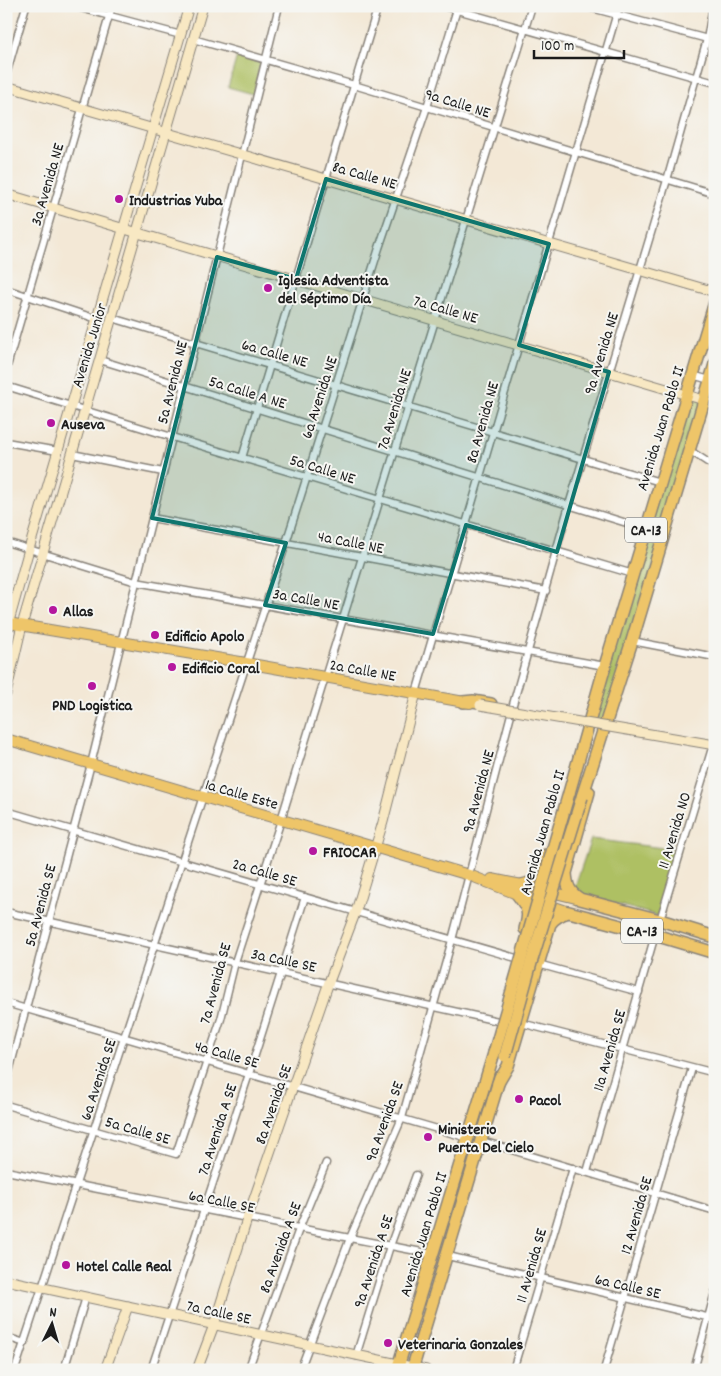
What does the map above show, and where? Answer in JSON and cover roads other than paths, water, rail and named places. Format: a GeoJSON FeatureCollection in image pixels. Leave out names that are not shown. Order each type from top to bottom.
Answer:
{"type":"FeatureCollection","features":[{"type":"Feature","properties":{"kind":"highway","name":"Avenida Juan Pablo II"},"geometry":{"type":"LineString","coordinates":[[398,1367],[486,1080],[605,666],[715,302]]}},
{"type":"Feature","properties":{"kind":"highway","name":"Avenida Juan Pablo II"},"geometry":{"type":"LineString","coordinates":[[413,1369],[482,1142],[531,963],[632,641],[715,364]]}},
{"type":"Feature","properties":{"kind":"highway"},"geometry":{"type":"LineString","coordinates":[[613,698],[611,715],[613,722],[621,731]]}},
{"type":"Feature","properties":{"kind":"highway"},"geometry":{"type":"LineString","coordinates":[[463,702],[473,707],[512,711],[573,722],[581,728],[584,734],[584,744]]}},
{"type":"Feature","properties":{"kind":"highway"},"geometry":{"type":"LineString","coordinates":[[573,722],[585,718],[595,706]]}},
{"type":"Feature","properties":{"kind":"highway"},"geometry":{"type":"LineString","coordinates":[[597,748],[608,734],[621,731],[714,744]]}},
{"type":"Feature","properties":{"kind":"highway"},"geometry":{"type":"LineString","coordinates":[[486,1080],[485,1062],[529,916],[520,889],[538,878],[568,776],[579,760]]}},
{"type":"Feature","properties":{"kind":"highway"},"geometry":{"type":"LineString","coordinates":[[580,899],[572,894],[567,885],[566,873],[592,782],[593,763]]}},
{"type":"Feature","properties":{"kind":"highway"},"geometry":{"type":"LineString","coordinates":[[548,846],[557,855],[566,855],[572,850]]}},
{"type":"Feature","properties":{"kind":"highway","name":"CA-13"},"geometry":{"type":"LineString","coordinates":[[580,899],[715,937]]}},
{"type":"Feature","properties":{"kind":"highway"},"geometry":{"type":"LineString","coordinates":[[498,1083],[508,1066],[550,924],[562,914],[569,912]]}},
{"type":"Feature","properties":{"kind":"highway","name":"CA-13"},"geometry":{"type":"LineString","coordinates":[[569,912],[715,953]]}},
{"type":"Feature","properties":{"kind":"highway"},"geometry":{"type":"LineString","coordinates":[[520,946],[525,944],[536,945],[540,959]]}},
{"type":"Feature","properties":{"kind":"highway"},"geometry":{"type":"LineString","coordinates":[[441,1227],[444,1233],[440,1248],[441,1253],[448,1256]]}},
{"type":"Feature","properties":{"kind":"main road","name":"2a Calle NE"},"geometry":{"type":"LineString","coordinates":[[7,626],[22,625],[121,641],[480,705]]}},
{"type":"Feature","properties":{"kind":"main road","name":"1a Calle Este"},"geometry":{"type":"LineString","coordinates":[[6,739],[469,875],[520,889],[580,899]]}},
{"type":"Feature","properties":{"kind":"main road","name":"1a Calle Este"},"geometry":{"type":"LineString","coordinates":[[520,889],[569,912]]}},
{"type":"Feature","properties":{"kind":"street"},"geometry":{"type":"LineString","coordinates":[[6,75],[26,6]]}},
{"type":"Feature","properties":{"kind":"street"},"geometry":{"type":"LineString","coordinates":[[73,6],[181,35]]}},
{"type":"Feature","properties":{"kind":"street","name":"3a Avenida NE"},"geometry":{"type":"LineString","coordinates":[[6,370],[112,6]]}},
{"type":"Feature","properties":{"kind":"street","name":"Avenida Junior"},"geometry":{"type":"LineString","coordinates":[[7,626],[190,6]]}},
{"type":"Feature","properties":{"kind":"street","name":"Avenida Junior"},"geometry":{"type":"LineString","coordinates":[[6,694],[22,625],[203,6]]}},
{"type":"Feature","properties":{"kind":"street","name":"5a Avenida NE"},"geometry":{"type":"LineString","coordinates":[[90,764],[279,6]]}},
{"type":"Feature","properties":{"kind":"street"},"geometry":{"type":"LineString","coordinates":[[242,458],[378,6]]}},
{"type":"Feature","properties":{"kind":"street"},"geometry":{"type":"LineString","coordinates":[[443,6],[458,8],[524,30],[715,83]]}},
{"type":"Feature","properties":{"kind":"street","name":"7a Avenida NE"},"geometry":{"type":"LineString","coordinates":[[281,820],[532,6]]}},
{"type":"Feature","properties":{"kind":"street"},"geometry":{"type":"LineString","coordinates":[[584,6],[715,42]]}},
{"type":"Feature","properties":{"kind":"street","name":"8a Avenida NE"},"geometry":{"type":"LineString","coordinates":[[376,848],[433,634],[619,6]]}},
{"type":"Feature","properties":{"kind":"street","name":"9a Avenida NE"},"geometry":{"type":"LineString","coordinates":[[469,875],[569,505],[667,180],[707,40],[713,6]]}},
{"type":"Feature","properties":{"kind":"street","name":"6a Avenida NE"},"geometry":{"type":"LineString","coordinates":[[202,796],[286,543],[458,8]]}},
{"type":"Feature","properties":{"kind":"street","name":"9a Calle NE"},"geometry":{"type":"LineString","coordinates":[[193,39],[354,85],[715,194]]}},
{"type":"Feature","properties":{"kind":"street","name":"8a Calle NE"},"geometry":{"type":"LineString","coordinates":[[6,86],[715,292]]}},
{"type":"Feature","properties":{"kind":"street","name":"7a Calle NE"},"geometry":{"type":"LineString","coordinates":[[6,194],[704,400]]}},
{"type":"Feature","properties":{"kind":"street"},"geometry":{"type":"LineString","coordinates":[[6,289],[97,319]]}},
{"type":"Feature","properties":{"kind":"street","name":"6a Calle NE"},"geometry":{"type":"LineString","coordinates":[[112,318],[660,482]]}},
{"type":"Feature","properties":{"kind":"street","name":"5a Calle A NE"},"geometry":{"type":"LineString","coordinates":[[100,360],[646,529]]}},
{"type":"Feature","properties":{"kind":"street"},"geometry":{"type":"LineString","coordinates":[[692,375],[712,379]]}},
{"type":"Feature","properties":{"kind":"street","name":"5a Calle NE"},"geometry":{"type":"LineString","coordinates":[[6,386],[633,574]]}},
{"type":"Feature","properties":{"kind":"street"},"geometry":{"type":"LineString","coordinates":[[6,442],[58,452]]}},
{"type":"Feature","properties":{"kind":"street"},"geometry":{"type":"LineString","coordinates":[[689,450],[715,467]]}},
{"type":"Feature","properties":{"kind":"street"},"geometry":{"type":"LineString","coordinates":[[72,454],[163,472]]}},
{"type":"Feature","properties":{"kind":"street","name":"4a Calle NE"},"geometry":{"type":"LineString","coordinates":[[152,518],[546,591]]}},
{"type":"Feature","properties":{"kind":"street","name":"3a Calle NE"},"geometry":{"type":"LineString","coordinates":[[6,542],[136,582],[605,666]]}},
{"type":"Feature","properties":{"kind":"street"},"geometry":{"type":"LineString","coordinates":[[632,641],[715,658]]}},
{"type":"Feature","properties":{"kind":"street","name":"2a Calle NE"},"geometry":{"type":"LineString","coordinates":[[480,705],[714,744]]}},
{"type":"Feature","properties":{"kind":"street","name":"11 Avenida NO"},"geometry":{"type":"LineString","coordinates":[[660,920],[714,744]]}},
{"type":"Feature","properties":{"kind":"street","name":"5a Avenida SE"},"geometry":{"type":"LineString","coordinates":[[6,1083],[90,764]]}},
{"type":"Feature","properties":{"kind":"street","name":"6a Avenida SE"},"geometry":{"type":"LineString","coordinates":[[16,1370],[202,796]]}},
{"type":"Feature","properties":{"kind":"street","name":"2a Calle SE"},"geometry":{"type":"LineString","coordinates":[[6,812],[516,958]]}},
{"type":"Feature","properties":{"kind":"street","name":"7a Avenida SE"},"geometry":{"type":"LineString","coordinates":[[176,1154],[208,1061],[235,962],[281,820]]}},
{"type":"Feature","properties":{"kind":"street","name":"8a Avenida SE"},"geometry":{"type":"LineString","coordinates":[[197,1370],[214,1325],[247,1218],[329,982],[356,911],[376,848]]}},
{"type":"Feature","properties":{"kind":"street","name":"9a Avenida SE"},"geometry":{"type":"LineString","coordinates":[[300,1370],[350,1238],[402,1118],[469,875]]}},
{"type":"Feature","properties":{"kind":"street","name":"7a Avenida A SE"},"geometry":{"type":"LineString","coordinates":[[152,1370],[305,897]]}},
{"type":"Feature","properties":{"kind":"street","name":"3a Calle SE"},"geometry":{"type":"LineString","coordinates":[[6,912],[329,982],[498,1021]]}},
{"type":"Feature","properties":{"kind":"street","name":"11a Avenida SE"},"geometry":{"type":"LineString","coordinates":[[587,1172],[655,935]]}},
{"type":"Feature","properties":{"kind":"street"},"geometry":{"type":"LineString","coordinates":[[540,959],[639,992]]}},
{"type":"Feature","properties":{"kind":"street","name":"4a Calle SE"},"geometry":{"type":"LineString","coordinates":[[6,1003],[468,1138]]}},
{"type":"Feature","properties":{"kind":"street"},"geometry":{"type":"LineString","coordinates":[[521,1023],[715,1073]]}},
{"type":"Feature","properties":{"kind":"street","name":"12 Avenida SE"},"geometry":{"type":"LineString","coordinates":[[604,1370],[692,1068]]}},
{"type":"Feature","properties":{"kind":"street","name":"5a Calle SE"},"geometry":{"type":"LineString","coordinates":[[6,1105],[176,1154]]}},
{"type":"Feature","properties":{"kind":"street"},"geometry":{"type":"LineString","coordinates":[[482,1142],[715,1212]]}},
{"type":"Feature","properties":{"kind":"street","name":"8a Avenida A SE"},"geometry":{"type":"LineString","coordinates":[[248,1370],[299,1229],[326,1162]]}},
{"type":"Feature","properties":{"kind":"street","name":"11 Avenida SE"},"geometry":{"type":"LineString","coordinates":[[513,1370],[573,1168]]}},
{"type":"Feature","properties":{"kind":"street","name":"6a Calle SE"},"geometry":{"type":"LineString","coordinates":[[6,1172],[432,1254]]}},
{"type":"Feature","properties":{"kind":"street","name":"9a Avenida A SE"},"geometry":{"type":"LineString","coordinates":[[356,1356],[390,1246],[416,1175]]}},
{"type":"Feature","properties":{"kind":"street","name":"6a Calle SE"},"geometry":{"type":"LineString","coordinates":[[448,1256],[711,1318]]}},
{"type":"Feature","properties":{"kind":"street","name":"7a Calle SE"},"geometry":{"type":"LineString","coordinates":[[6,1280],[356,1356],[398,1367],[426,1370]]}},
{"type":"Feature","properties":{"kind":"street"},"geometry":{"type":"LineString","coordinates":[[695,1370],[711,1318],[715,1292]]}},
{"type":"Feature","properties":{"kind":"street"},"geometry":{"type":"LineString","coordinates":[[64,1370],[86,1298]]}},
{"type":"Feature","properties":{"kind":"street"},"geometry":{"type":"LineString","coordinates":[[105,1370],[128,1306]]}},
{"type":"Feature","properties":{"kind":"street"},"geometry":{"type":"LineString","coordinates":[[6,1337],[24,1343]]}},
{"type":"Feature","properties":{"kind":"place","name":"Industrias Yuba"},"geometry":{"type":"Point","coordinates":[119,199]}},
{"type":"Feature","properties":{"kind":"place","name":"Iglesia Adventista del Séptimo Día"},"geometry":{"type":"Point","coordinates":[268,288]}},
{"type":"Feature","properties":{"kind":"place","name":"Auseva"},"geometry":{"type":"Point","coordinates":[51,423]}},
{"type":"Feature","properties":{"kind":"place","name":"Allas"},"geometry":{"type":"Point","coordinates":[53,610]}},
{"type":"Feature","properties":{"kind":"place","name":"Edificio Apolo"},"geometry":{"type":"Point","coordinates":[155,635]}},
{"type":"Feature","properties":{"kind":"place","name":"Edificio Coral"},"geometry":{"type":"Point","coordinates":[172,667]}},
{"type":"Feature","properties":{"kind":"place","name":"PND Logistica"},"geometry":{"type":"Point","coordinates":[92,686]}},
{"type":"Feature","properties":{"kind":"place","name":"FRIOCAR"},"geometry":{"type":"Point","coordinates":[313,851]}},
{"type":"Feature","properties":{"kind":"place","name":"Pacol"},"geometry":{"type":"Point","coordinates":[519,1099]}},
{"type":"Feature","properties":{"kind":"place","name":"Ministerio Puerta Del Cielo"},"geometry":{"type":"Point","coordinates":[428,1137]}},
{"type":"Feature","properties":{"kind":"place","name":"Hotel Calle Real"},"geometry":{"type":"Point","coordinates":[66,1265]}},
{"type":"Feature","properties":{"kind":"place","name":"Veterinaria Gonzales"},"geometry":{"type":"Point","coordinates":[388,1343]}}]}
